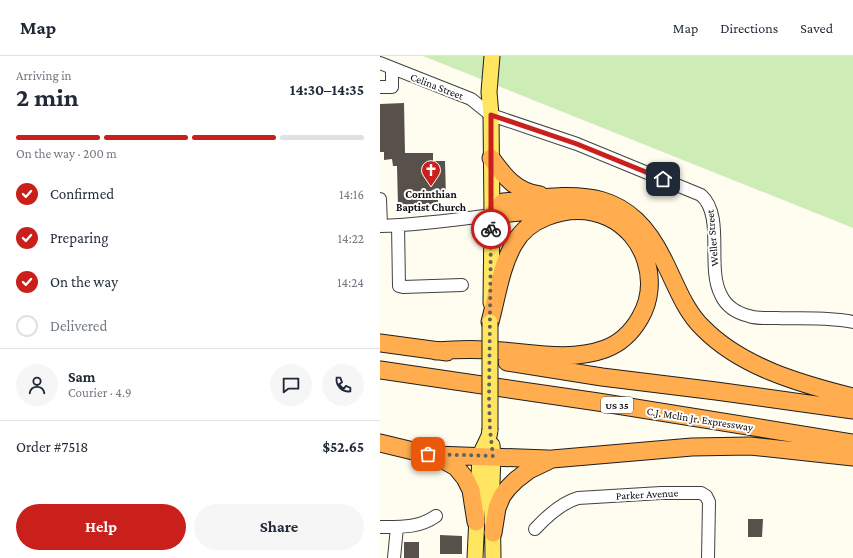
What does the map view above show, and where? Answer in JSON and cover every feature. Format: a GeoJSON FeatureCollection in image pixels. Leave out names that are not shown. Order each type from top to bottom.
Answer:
{"type":"FeatureCollection","features":[{"type":"Feature","properties":{"kind":"highway"},"geometry":{"type":"LineString","coordinates":[[491,158],[506,177],[524,192],[554,197]]}},
{"type":"Feature","properties":{"kind":"highway"},"geometry":{"type":"LineString","coordinates":[[492,215],[503,202],[554,197],[591,197],[606,201],[621,208],[640,223],[652,239],[693,317],[701,327],[728,349],[744,359],[764,368],[804,383],[853,397]]}},
{"type":"Feature","properties":{"kind":"highway"},"geometry":{"type":"LineString","coordinates":[[436,351],[455,349],[556,356],[578,356],[590,354],[606,349],[625,338],[634,328],[643,313],[649,293],[649,271],[642,250],[626,230],[608,217],[598,213],[585,211],[557,210],[492,215]]}},
{"type":"Feature","properties":{"kind":"highway"},"geometry":{"type":"LineString","coordinates":[[490,322],[508,255],[515,242],[524,231],[540,220],[555,213],[570,211]]}},
{"type":"Feature","properties":{"kind":"highway","name":"US 35"},"geometry":{"type":"LineString","coordinates":[[380,342],[602,377],[853,410]]}},
{"type":"Feature","properties":{"kind":"highway","name":"C.J. Mclin Jr. Expressway"},"geometry":{"type":"LineString","coordinates":[[380,370],[598,402],[853,443]]}},
{"type":"Feature","properties":{"kind":"highway"},"geometry":{"type":"LineString","coordinates":[[380,443],[405,450],[428,454],[552,459],[699,446],[750,446],[853,456]]}},
{"type":"Feature","properties":{"kind":"highway"},"geometry":{"type":"LineString","coordinates":[[428,454],[456,467],[465,478],[473,499],[476,522]]}},
{"type":"Feature","properties":{"kind":"highway"},"geometry":{"type":"LineString","coordinates":[[493,533],[497,508],[502,496],[508,488],[529,470],[552,459]]}},
{"type":"Feature","properties":{"kind":"main road"},"geometry":{"type":"LineString","coordinates":[[475,558],[476,522],[490,430],[492,215],[491,115],[489,92],[492,56]]}},
{"type":"Feature","properties":{"kind":"main road"},"geometry":{"type":"LineString","coordinates":[[486,456],[494,558]]}},
{"type":"Feature","properties":{"kind":"street","name":"Celina Street"},"geometry":{"type":"LineString","coordinates":[[380,64],[471,99],[491,115]]}},
{"type":"Feature","properties":{"kind":"street"},"geometry":{"type":"LineString","coordinates":[[380,87],[392,87],[392,68]]}},
{"type":"Feature","properties":{"kind":"street","name":"Weller Street"},"geometry":{"type":"LineString","coordinates":[[491,115],[577,144],[701,195],[708,202],[712,214],[715,275],[718,290],[727,304],[734,310],[753,317],[853,322]]}},
{"type":"Feature","properties":{"kind":"street"},"geometry":{"type":"LineString","coordinates":[[380,199],[380,226],[492,215]]}},
{"type":"Feature","properties":{"kind":"street"},"geometry":{"type":"LineString","coordinates":[[398,225],[399,286],[403,288],[462,285]]}},
{"type":"Feature","properties":{"kind":"street","name":"Parker Avenue"},"geometry":{"type":"LineString","coordinates":[[535,529],[561,505],[578,498],[662,493],[701,493],[706,496],[709,502],[708,558]]}},
{"type":"Feature","properties":{"kind":"street"},"geometry":{"type":"LineString","coordinates":[[380,527],[419,525],[436,516]]}},
{"type":"Feature","properties":{"kind":"street"},"geometry":{"type":"LineString","coordinates":[[394,558],[397,527]]}},
{"type":"Feature","properties":{"kind":"green space"},"geometry":{"type":"Polygon","coordinates":[[[423,56],[853,56],[853,228],[423,56]]]}},
{"type":"Feature","properties":{"kind":"building"},"geometry":{"type":"Polygon","coordinates":[[[404,103],[405,153],[433,153],[433,161],[445,161],[446,198],[438,198],[438,205],[398,206],[397,166],[393,166],[392,159],[384,160],[384,152],[380,152],[380,104],[404,103]]]}},
{"type":"Feature","properties":{"kind":"building"},"geometry":{"type":"Polygon","coordinates":[[[748,519],[763,519],[762,537],[748,537],[748,519]]]}},
{"type":"Feature","properties":{"kind":"building"},"geometry":{"type":"Polygon","coordinates":[[[440,535],[462,536],[462,554],[440,554],[440,535]]]}},
{"type":"Feature","properties":{"kind":"building"},"geometry":{"type":"Polygon","coordinates":[[[404,542],[419,542],[419,558],[404,558],[404,542]]]}},
{"type":"Feature","properties":{"kind":"way so far"},"geometry":{"type":"LineString","coordinates":[[428,454],[493,456],[490,439],[489,398],[491,229]]}},
{"type":"Feature","properties":{"kind":"place","name":"Corinthian Baptist Church"},"geometry":{"type":"Point","coordinates":[431,187]}},
{"type":"Feature","properties":{"kind":"route"},"geometry":{"type":"LineString","coordinates":[[491,229],[491,115],[577,144],[663,179]]}}]}
